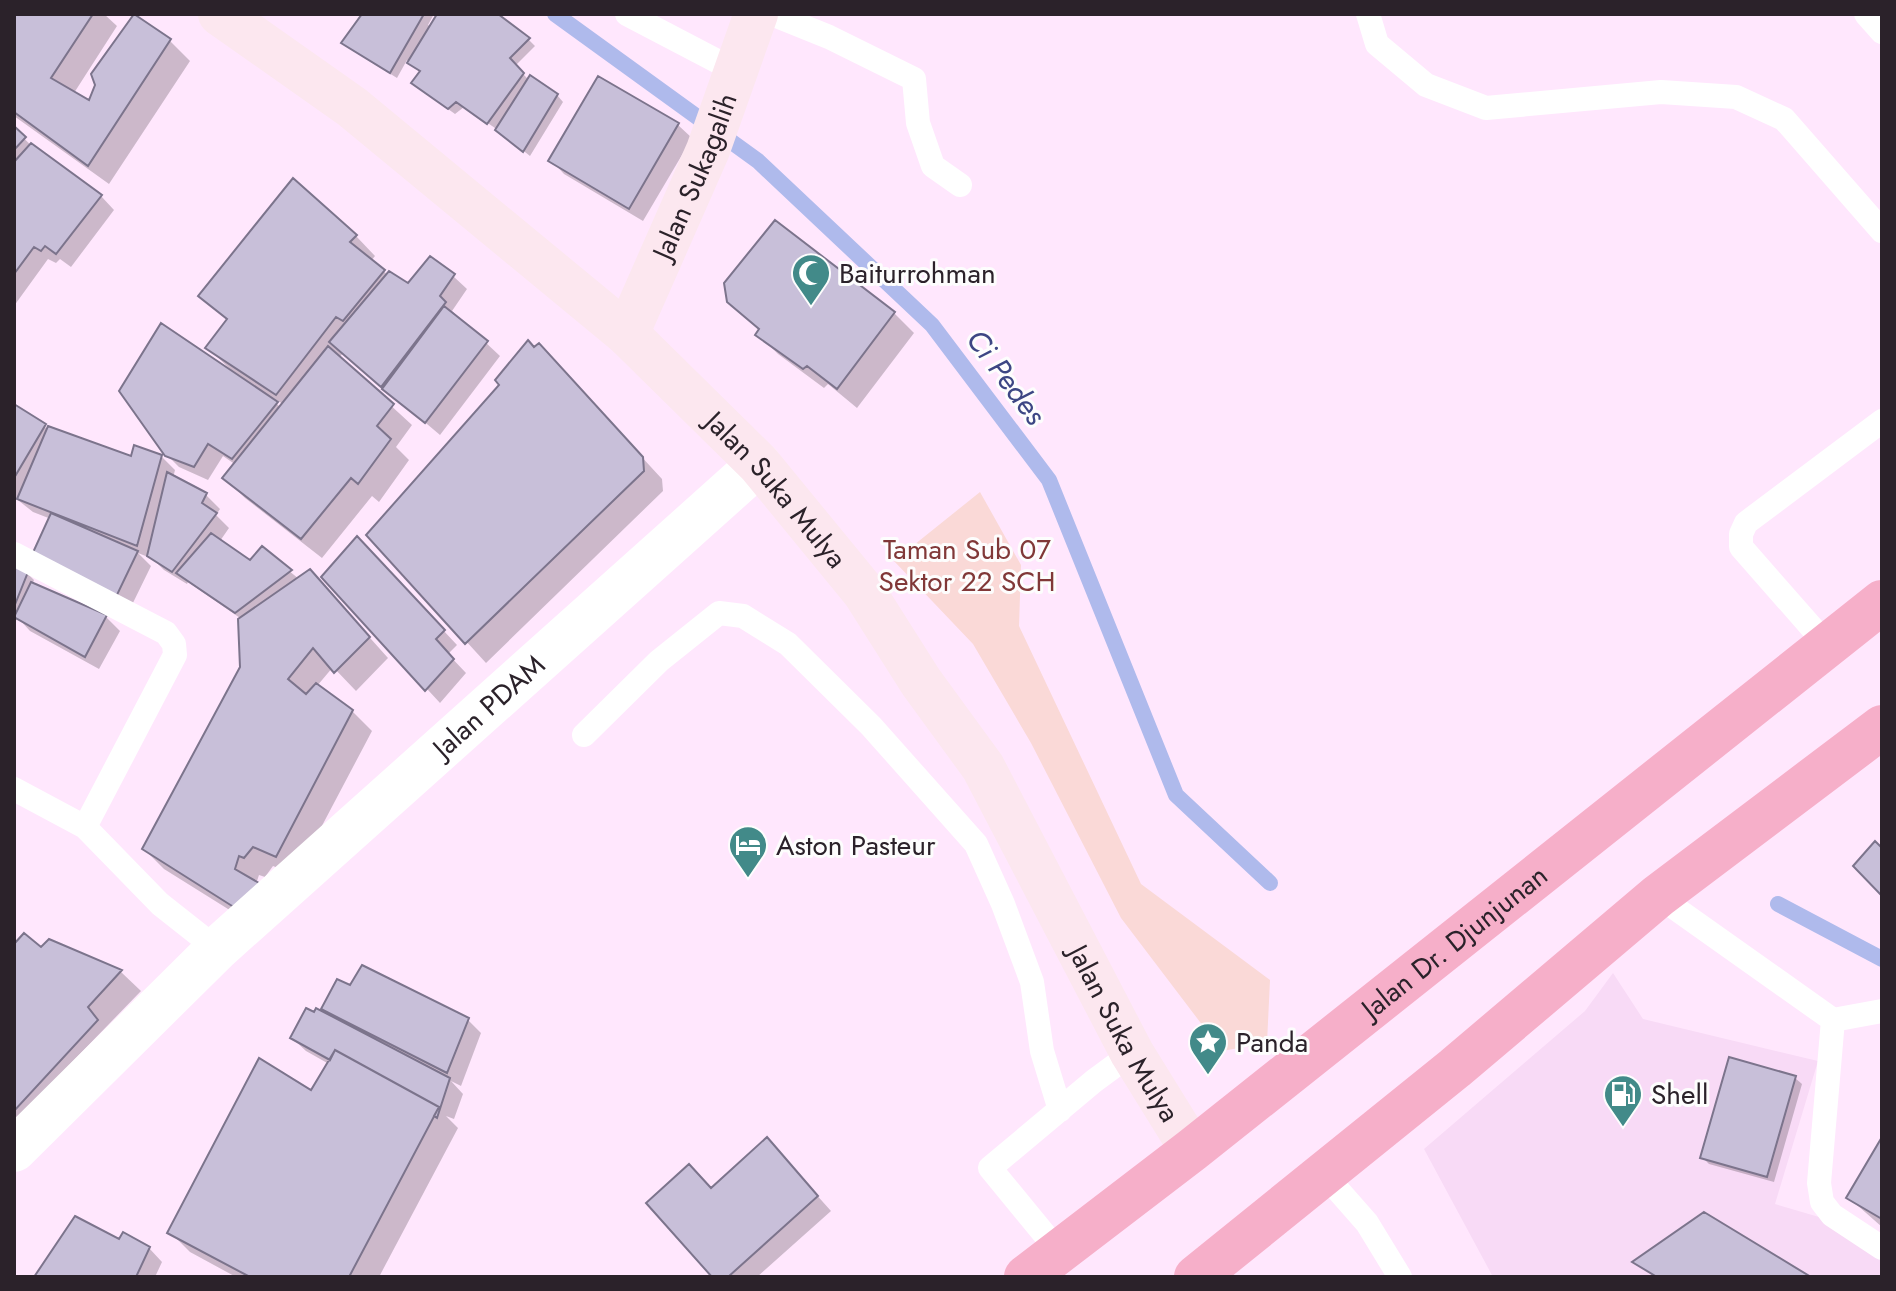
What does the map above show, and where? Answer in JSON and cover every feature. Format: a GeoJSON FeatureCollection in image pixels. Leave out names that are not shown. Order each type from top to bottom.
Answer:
{"type":"FeatureCollection","features":[{"type":"Feature","properties":{"kind":"highway","name":"Jalan Dr. Djunjunan"},"geometry":{"type":"LineString","coordinates":[[1042,1264],[1192,1150],[1882,602]]}},
{"type":"Feature","properties":{"kind":"highway"},"geometry":{"type":"LineString","coordinates":[[1196,1277],[1492,1037],[1658,896],[1882,727]]}},
{"type":"Feature","properties":{"kind":"street","name":"Jalan Suka Mulya"},"geometry":{"type":"LineString","coordinates":[[220,14],[352,107],[627,334],[759,464],[864,592],[921,682],[983,767],[1132,1053],[1192,1150]]}},
{"type":"Feature","properties":{"kind":"street","name":"Jalan Sukagalih"},"geometry":{"type":"LineString","coordinates":[[627,334],[708,150],[756,14]]}},
{"type":"Feature","properties":{"kind":"street","name":"Jalan PDAM"},"geometry":{"type":"LineString","coordinates":[[14,1150],[217,949],[759,464]]}},
{"type":"Feature","properties":{"kind":"lane"},"geometry":{"type":"LineString","coordinates":[[627,14],[731,87]]}},
{"type":"Feature","properties":{"kind":"lane"},"geometry":{"type":"LineString","coordinates":[[772,14],[829,37],[914,79],[918,123],[933,166],[960,185]]}},
{"type":"Feature","properties":{"kind":"lane"},"geometry":{"type":"LineString","coordinates":[[1368,14],[1377,44],[1426,85],[1486,108],[1661,92],[1736,97],[1784,119],[1882,231]]}},
{"type":"Feature","properties":{"kind":"lane"},"geometry":{"type":"LineString","coordinates":[[1866,14],[1882,32]]}},
{"type":"Feature","properties":{"kind":"lane"},"geometry":{"type":"LineString","coordinates":[[1827,645],[1741,547],[1741,534],[1746,523],[1882,421]]}},
{"type":"Feature","properties":{"kind":"lane"},"geometry":{"type":"LineString","coordinates":[[14,554],[166,633],[174,644],[175,655],[85,827]]}},
{"type":"Feature","properties":{"kind":"lane"},"geometry":{"type":"LineString","coordinates":[[584,735],[659,661],[719,613],[743,616],[788,644],[871,726],[976,844],[1003,904],[1032,982],[1042,1051],[1060,1110]]}},
{"type":"Feature","properties":{"kind":"lane"},"geometry":{"type":"LineString","coordinates":[[14,789],[85,827],[160,904],[217,949]]}},
{"type":"Feature","properties":{"kind":"lane"},"geometry":{"type":"LineString","coordinates":[[1658,896],[1833,1020],[1882,1011]]}},
{"type":"Feature","properties":{"kind":"lane"},"geometry":{"type":"LineString","coordinates":[[1833,1020],[1819,1183],[1822,1202],[1832,1215],[1882,1248]]}},
{"type":"Feature","properties":{"kind":"lane"},"geometry":{"type":"LineString","coordinates":[[1042,1264],[990,1168],[1132,1053]]}},
{"type":"Feature","properties":{"kind":"lane"},"geometry":{"type":"LineString","coordinates":[[1323,1173],[1367,1223],[1400,1277]]}},
{"type":"Feature","properties":{"kind":"shaded area","name":"Shell"},"geometry":{"type":"Polygon","coordinates":[[[1613,973],[1643,1019],[1818,1061],[1775,1204],[1819,1217],[1882,1258],[1882,1277],[1493,1277],[1424,1149],[1585,1011],[1613,973]]]}},
{"type":"Feature","properties":{"kind":"green space","name":"Taman Sub 07 Sektor 22 SCH"},"geometry":{"type":"Polygon","coordinates":[[[980,492],[1021,565],[1019,626],[1141,884],[1270,980],[1267,1043],[1222,1051],[1121,918],[1031,743],[973,644],[894,561],[980,492]]]}},
{"type":"Feature","properties":{"kind":"building"},"geometry":{"type":"Polygon","coordinates":[[[14,14],[93,14],[51,78],[89,100],[95,85],[91,74],[134,14],[171,39],[88,166],[14,112],[14,14]]]}},
{"type":"Feature","properties":{"kind":"building"},"geometry":{"type":"Polygon","coordinates":[[[362,14],[424,14],[390,73],[341,43],[362,14]]]}},
{"type":"Feature","properties":{"kind":"building"},"geometry":{"type":"Polygon","coordinates":[[[437,14],[498,14],[530,38],[510,58],[524,73],[487,124],[456,102],[448,109],[411,83],[420,71],[407,63],[437,14]]]}},
{"type":"Feature","properties":{"kind":"building"},"geometry":{"type":"Polygon","coordinates":[[[530,75],[558,94],[523,152],[495,130],[530,75]]]}},
{"type":"Feature","properties":{"kind":"building"},"geometry":{"type":"Polygon","coordinates":[[[598,76],[679,123],[629,209],[548,161],[598,76]]]}},
{"type":"Feature","properties":{"kind":"building"},"geometry":{"type":"Polygon","coordinates":[[[14,126],[26,137],[14,150],[14,126]]]}},
{"type":"Feature","properties":{"kind":"building"},"geometry":{"type":"Polygon","coordinates":[[[31,143],[102,195],[56,254],[45,246],[41,251],[34,247],[14,274],[14,162],[31,143]]]}},
{"type":"Feature","properties":{"kind":"building"},"geometry":{"type":"Polygon","coordinates":[[[293,178],[357,235],[350,242],[385,270],[343,321],[336,317],[276,395],[205,348],[227,319],[198,296],[293,178]]]}},
{"type":"Feature","properties":{"kind":"building","name":"Baiturrohman"},"geometry":{"type":"Polygon","coordinates":[[[775,220],[895,312],[837,389],[807,366],[803,369],[755,335],[759,329],[727,302],[724,283],[775,220]]]}},
{"type":"Feature","properties":{"kind":"building"},"geometry":{"type":"Polygon","coordinates":[[[430,256],[455,274],[440,296],[446,302],[381,387],[329,342],[389,271],[408,283],[430,256]]]}},
{"type":"Feature","properties":{"kind":"building"},"geometry":{"type":"Polygon","coordinates":[[[444,306],[488,341],[425,423],[382,389],[444,306]]]}},
{"type":"Feature","properties":{"kind":"building"},"geometry":{"type":"Polygon","coordinates":[[[161,323],[278,402],[232,459],[208,444],[194,467],[165,456],[119,391],[161,323]]]}},
{"type":"Feature","properties":{"kind":"building"},"geometry":{"type":"Polygon","coordinates":[[[528,340],[534,347],[539,343],[643,457],[644,471],[465,644],[366,535],[499,385],[495,380],[528,340]]]}},
{"type":"Feature","properties":{"kind":"building"},"geometry":{"type":"Polygon","coordinates":[[[328,346],[394,404],[377,426],[391,439],[358,484],[351,478],[301,539],[222,478],[328,346]]]}},
{"type":"Feature","properties":{"kind":"building"},"geometry":{"type":"Polygon","coordinates":[[[14,404],[46,424],[14,478],[14,404]]]}},
{"type":"Feature","properties":{"kind":"building"},"geometry":{"type":"Polygon","coordinates":[[[48,426],[131,456],[134,445],[162,455],[137,546],[17,499],[48,426]]]}},
{"type":"Feature","properties":{"kind":"building"},"geometry":{"type":"Polygon","coordinates":[[[167,472],[207,493],[202,503],[217,513],[172,572],[147,556],[167,472]]]}},
{"type":"Feature","properties":{"kind":"building"},"geometry":{"type":"Polygon","coordinates":[[[51,513],[138,551],[115,599],[30,559],[51,513]]]}},
{"type":"Feature","properties":{"kind":"building"},"geometry":{"type":"Polygon","coordinates":[[[211,533],[250,560],[262,546],[292,570],[235,613],[176,573],[211,533]]]}},
{"type":"Feature","properties":{"kind":"building"},"geometry":{"type":"Polygon","coordinates":[[[357,536],[445,630],[436,639],[454,659],[425,691],[321,577],[357,536]]]}},
{"type":"Feature","properties":{"kind":"building"},"geometry":{"type":"Polygon","coordinates":[[[14,566],[28,572],[14,607],[14,566]]]}},
{"type":"Feature","properties":{"kind":"building"},"geometry":{"type":"Polygon","coordinates":[[[310,569],[370,637],[334,673],[313,648],[288,679],[306,694],[316,683],[353,710],[276,857],[253,847],[244,858],[239,856],[235,869],[259,883],[240,911],[142,849],[240,667],[238,619],[310,569]]]}},
{"type":"Feature","properties":{"kind":"building"},"geometry":{"type":"Polygon","coordinates":[[[31,582],[107,615],[85,657],[14,617],[31,582]]]}},
{"type":"Feature","properties":{"kind":"building"},"geometry":{"type":"Polygon","coordinates":[[[1875,841],[1882,848],[1882,896],[1853,866],[1875,841]]]}},
{"type":"Feature","properties":{"kind":"building"},"geometry":{"type":"Polygon","coordinates":[[[24,933],[41,947],[49,939],[122,970],[88,1007],[98,1020],[14,1111],[14,944],[24,933]]]}},
{"type":"Feature","properties":{"kind":"building"},"geometry":{"type":"Polygon","coordinates":[[[362,965],[469,1018],[447,1073],[321,1009],[337,979],[350,985],[362,965]]]}},
{"type":"Feature","properties":{"kind":"building"},"geometry":{"type":"Polygon","coordinates":[[[306,1008],[314,1012],[316,1008],[450,1078],[437,1118],[434,1116],[439,1107],[335,1050],[330,1060],[290,1038],[306,1008]]]}},
{"type":"Feature","properties":{"kind":"building"},"geometry":{"type":"Polygon","coordinates":[[[335,1050],[439,1107],[349,1277],[250,1277],[167,1233],[259,1058],[311,1090],[335,1050]]]}},
{"type":"Feature","properties":{"kind":"building"},"geometry":{"type":"Polygon","coordinates":[[[1729,1057],[1796,1076],[1767,1177],[1700,1158],[1729,1057]]]}},
{"type":"Feature","properties":{"kind":"building"},"geometry":{"type":"Polygon","coordinates":[[[767,1137],[818,1196],[728,1277],[712,1277],[646,1203],[689,1164],[711,1188],[767,1137]]]}},
{"type":"Feature","properties":{"kind":"building"},"geometry":{"type":"Polygon","coordinates":[[[1882,1137],[1882,1219],[1846,1198],[1882,1137]]]}},
{"type":"Feature","properties":{"kind":"building"},"geometry":{"type":"Polygon","coordinates":[[[1704,1212],[1811,1277],[1657,1277],[1632,1262],[1704,1212]]]}},
{"type":"Feature","properties":{"kind":"building"},"geometry":{"type":"Polygon","coordinates":[[[75,1216],[119,1239],[123,1232],[150,1247],[136,1277],[34,1277],[75,1216]]]}},
{"type":"Feature","properties":{"kind":"waterway","name":"Ci Pedes"},"geometry":{"type":"LineString","coordinates":[[555,14],[758,161],[932,325],[1049,480],[1176,795],[1270,883]]}},
{"type":"Feature","properties":{"kind":"waterway","name":"Ci Pedes"},"geometry":{"type":"LineString","coordinates":[[1778,904],[1882,959]]}},
{"type":"Feature","properties":{"kind":"place","name":"Baiturrohman"},"geometry":{"type":"Point","coordinates":[811,307]}},
{"type":"Feature","properties":{"kind":"place","name":"Aston Pasteur"},"geometry":{"type":"Point","coordinates":[748,879]}},
{"type":"Feature","properties":{"kind":"place","name":"Panda"},"geometry":{"type":"Point","coordinates":[1208,1076]}},
{"type":"Feature","properties":{"kind":"place","name":"Shell"},"geometry":{"type":"Point","coordinates":[1623,1128]}}]}
